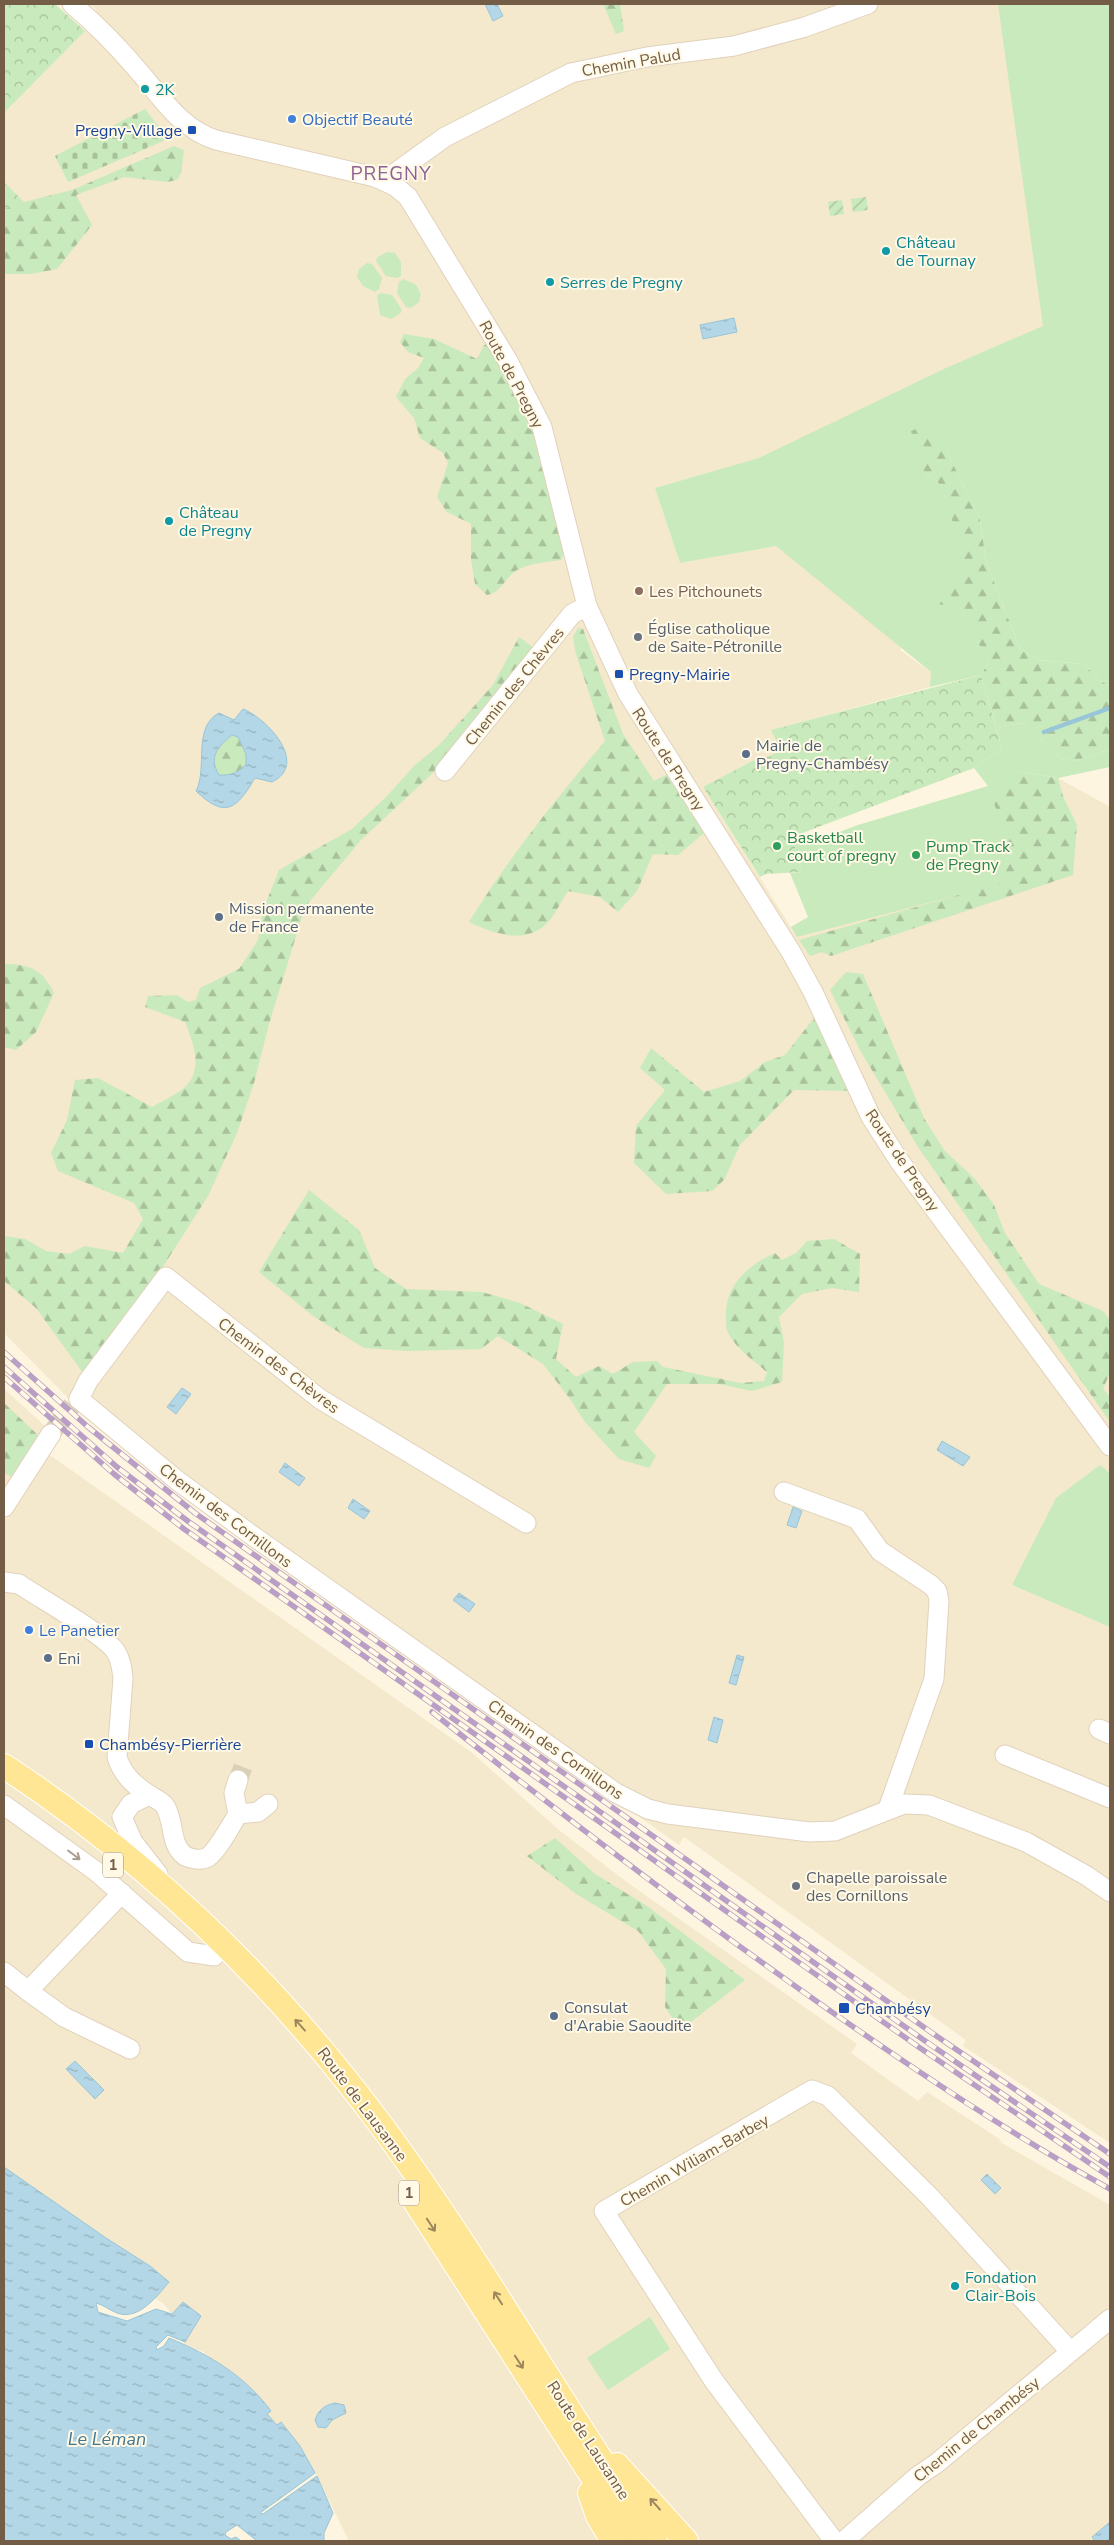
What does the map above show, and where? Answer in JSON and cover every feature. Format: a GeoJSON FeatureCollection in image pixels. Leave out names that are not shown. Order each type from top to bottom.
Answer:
{"type":"FeatureCollection","features":[{"type":"Feature","properties":{"kind":"main road","name":"Route de Lausanne"},"geometry":{"type":"LineString","coordinates":[[4,1766],[117,1848],[184,1906],[284,2007],[365,2104],[442,2213],[580,2442],[634,2541]]}},
{"type":"Feature","properties":{"kind":"main road","name":"Route de Lausanne"},"geometry":{"type":"LineString","coordinates":[[4,1785],[80,1838],[134,1883],[214,1956],[311,2062],[383,2156],[480,2301],[580,2442],[655,2541]]}},
{"type":"Feature","properties":{"kind":"main road"},"geometry":{"type":"LineString","coordinates":[[580,2442],[598,2516],[612,2541]]}},
{"type":"Feature","properties":{"kind":"main road"},"geometry":{"type":"LineString","coordinates":[[580,2442],[646,2494],[686,2541]]}},
{"type":"Feature","properties":{"kind":"street","name":"Route de Pregny"},"geometry":{"type":"LineString","coordinates":[[72,4],[110,40],[181,120],[196,132],[216,140],[306,159],[388,182],[408,197],[508,361],[542,427],[587,606],[628,694],[791,952],[813,992],[876,1124],[900,1162],[1110,1446]]}},
{"type":"Feature","properties":{"kind":"street","name":"Chemin Palud"},"geometry":{"type":"LineString","coordinates":[[388,182],[395,173],[445,137],[571,73],[590,67],[647,57],[734,46],[805,28],[868,4]]}},
{"type":"Feature","properties":{"kind":"street","name":"Chemin des Chèvres"},"geometry":{"type":"LineString","coordinates":[[445,771],[572,614],[587,606]]}},
{"type":"Feature","properties":{"kind":"street","name":"Chemin des Chèvres"},"geometry":{"type":"LineString","coordinates":[[75,1402],[88,1381],[166,1277],[320,1399],[526,1523]]}},
{"type":"Feature","properties":{"kind":"street","name":"Chemin des Cornillons"},"geometry":{"type":"LineString","coordinates":[[75,1402],[253,1536],[609,1788],[634,1803],[668,1814],[809,1832],[835,1831],[888,1809],[916,1803],[947,1810],[1026,1842],[1110,1892]]}},
{"type":"Feature","properties":{"kind":"street"},"geometry":{"type":"LineString","coordinates":[[4,1507],[51,1434]]}},
{"type":"Feature","properties":{"kind":"street"},"geometry":{"type":"LineString","coordinates":[[784,1492],[857,1519],[880,1551],[937,1591],[939,1601],[934,1679],[888,1809]]}},
{"type":"Feature","properties":{"kind":"street"},"geometry":{"type":"LineString","coordinates":[[4,1582],[19,1584],[103,1639],[115,1651],[122,1668],[123,1678],[117,1756],[127,1777],[149,1795],[164,1804],[169,1814],[175,1844],[181,1853],[190,1858],[208,1857],[238,1814],[234,1793],[238,1780]]}},
{"type":"Feature","properties":{"kind":"street"},"geometry":{"type":"LineString","coordinates":[[1005,1755],[1110,1798]]}},
{"type":"Feature","properties":{"kind":"street"},"geometry":{"type":"LineString","coordinates":[[149,1795],[131,1804],[122,1817],[133,1842],[184,1906]]}},
{"type":"Feature","properties":{"kind":"street"},"geometry":{"type":"LineString","coordinates":[[238,1814],[258,1812],[268,1804]]}},
{"type":"Feature","properties":{"kind":"street"},"geometry":{"type":"LineString","coordinates":[[4,1805],[58,1843],[122,1893],[188,1952],[214,1956]]}},
{"type":"Feature","properties":{"kind":"street"},"geometry":{"type":"LineString","coordinates":[[28,1991],[122,1893]]}},
{"type":"Feature","properties":{"kind":"street"},"geometry":{"type":"LineString","coordinates":[[4,1972],[64,2017],[130,2049]]}},
{"type":"Feature","properties":{"kind":"street","name":"Chemin Wiliam-Barbey"},"geometry":{"type":"LineString","coordinates":[[834,2541],[714,2381],[604,2211],[812,2090],[828,2096],[930,2197],[1070,2351]]}},
{"type":"Feature","properties":{"kind":"street","name":"Chemin de Chambésy"},"geometry":{"type":"LineString","coordinates":[[844,2541],[918,2476],[937,2463],[1070,2351],[1110,2320]]}},
{"type":"Feature","properties":{"kind":"street"},"geometry":{"type":"LineString","coordinates":[[860,2541],[926,2484],[937,2463]]}},
{"type":"Feature","properties":{"kind":"shaded area"},"geometry":{"type":"Polygon","coordinates":[[[89,4],[1110,4],[1110,320],[760,458],[655,488],[680,563],[776,546],[925,617],[900,650],[931,672],[930,687],[772,730],[782,750],[756,764],[754,760],[703,787],[797,937],[1077,825],[1063,796],[1058,778],[1110,807],[1110,1473],[1106,1469],[1012,1585],[1110,1627],[1110,2143],[963,2046],[966,2040],[684,1837],[679,1845],[203,1507],[70,1400],[4,1333],[4,209],[25,204],[4,182],[4,113],[85,31],[99,21],[95,8],[89,4]]]}},
{"type":"Feature","properties":{"kind":"shaded area"},"geometry":{"type":"Polygon","coordinates":[[[4,1389],[56,1436],[47,1453],[471,1752],[559,1830],[628,1883],[857,2044],[851,2053],[918,2101],[927,2092],[1001,2140],[1000,2142],[1110,2205],[1110,2541],[349,2541],[300,2446],[281,2422],[277,2426],[267,2414],[271,2411],[203,2352],[184,2344],[183,2303],[172,2314],[164,2304],[155,2298],[169,2282],[150,2266],[106,2238],[4,2167],[4,1389]]]}},
{"type":"Feature","properties":{"kind":"green space"},"geometry":{"type":"Polygon","coordinates":[[[4,4],[55,4],[85,31],[4,113],[4,4]]]}},
{"type":"Feature","properties":{"kind":"green space"},"geometry":{"type":"Polygon","coordinates":[[[603,4],[620,4],[624,31],[616,34],[603,4]]]}},
{"type":"Feature","properties":{"kind":"green space"},"geometry":{"type":"Polygon","coordinates":[[[998,4],[1110,4],[1110,686],[1099,680],[1084,664],[1038,660],[1020,649],[986,561],[980,519],[946,450],[922,470],[941,485],[967,565],[959,607],[989,662],[981,675],[930,687],[931,672],[776,546],[680,563],[655,488],[759,458],[946,368],[1043,326],[998,4]]]}},
{"type":"Feature","properties":{"kind":"green space"},"geometry":{"type":"Polygon","coordinates":[[[145,109],[168,139],[68,182],[55,156],[145,109]]]}},
{"type":"Feature","properties":{"kind":"green space"},"geometry":{"type":"Polygon","coordinates":[[[174,146],[184,150],[181,173],[177,180],[167,182],[124,177],[76,195],[92,225],[57,269],[31,274],[4,274],[4,207],[72,190],[174,146]]]}},
{"type":"Feature","properties":{"kind":"green space"},"geometry":{"type":"Polygon","coordinates":[[[4,182],[26,204],[4,209],[4,182]]]}},
{"type":"Feature","properties":{"kind":"green space"},"geometry":{"type":"Polygon","coordinates":[[[866,197],[868,210],[853,212],[851,199],[866,197]]]}},
{"type":"Feature","properties":{"kind":"green space"},"geometry":{"type":"Polygon","coordinates":[[[842,200],[844,214],[830,216],[828,202],[842,200]]]}},
{"type":"Feature","properties":{"kind":"green space"},"geometry":{"type":"Polygon","coordinates":[[[387,252],[395,253],[401,262],[401,276],[397,278],[386,276],[376,261],[378,257],[387,252]]]}},
{"type":"Feature","properties":{"kind":"green space"},"geometry":{"type":"Polygon","coordinates":[[[367,263],[372,264],[382,278],[379,289],[375,292],[363,286],[357,277],[359,269],[367,263]]]}},
{"type":"Feature","properties":{"kind":"green space"},"geometry":{"type":"Polygon","coordinates":[[[403,279],[416,285],[421,294],[419,302],[411,308],[406,307],[397,293],[399,282],[403,279]]]}},
{"type":"Feature","properties":{"kind":"green space"},"geometry":{"type":"Polygon","coordinates":[[[381,293],[392,295],[402,310],[400,314],[391,319],[380,315],[377,295],[381,293]]]}},
{"type":"Feature","properties":{"kind":"green space"},"geometry":{"type":"Polygon","coordinates":[[[404,334],[434,339],[477,359],[484,345],[489,344],[522,404],[537,439],[564,552],[561,560],[533,564],[517,570],[492,594],[487,595],[475,584],[471,559],[471,524],[447,512],[437,497],[448,463],[443,453],[420,438],[414,418],[396,397],[405,379],[418,368],[424,358],[408,352],[400,342],[404,334]]]}},
{"type":"Feature","properties":{"kind":"green space"},"geometry":{"type":"Polygon","coordinates":[[[924,426],[946,450],[980,519],[986,561],[1020,649],[1038,660],[1084,664],[1099,680],[1110,686],[1110,749],[1075,761],[1060,758],[1023,723],[996,727],[981,675],[989,662],[959,608],[933,603],[966,565],[941,485],[922,470],[911,431],[924,426]]]}},
{"type":"Feature","properties":{"kind":"green space"},"geometry":{"type":"Polygon","coordinates":[[[578,628],[583,629],[623,734],[654,781],[668,774],[704,833],[678,855],[653,854],[637,891],[618,912],[600,897],[568,891],[552,917],[538,930],[518,935],[498,933],[469,922],[500,874],[605,741],[576,654],[573,637],[578,628]]]}},
{"type":"Feature","properties":{"kind":"green space"},"geometry":{"type":"Polygon","coordinates":[[[519,637],[534,648],[435,771],[361,840],[305,907],[269,1024],[254,1083],[237,1133],[208,1196],[157,1276],[83,1373],[36,1308],[4,1281],[4,1236],[25,1239],[46,1251],[69,1254],[85,1246],[123,1253],[143,1219],[134,1203],[58,1171],[51,1153],[67,1120],[75,1080],[98,1078],[152,1107],[185,1087],[191,1080],[194,1072],[195,1055],[185,1022],[145,1007],[148,996],[177,995],[188,1002],[196,1000],[200,988],[239,969],[258,940],[263,910],[279,870],[352,829],[386,797],[414,766],[439,745],[493,685],[519,637]]]}},
{"type":"Feature","properties":{"kind":"green space"},"geometry":{"type":"Polygon","coordinates":[[[981,675],[1002,749],[974,768],[792,837],[802,872],[766,874],[760,877],[703,787],[754,760],[756,763],[781,750],[771,730],[981,675]]]}},
{"type":"Feature","properties":{"kind":"green space"},"geometry":{"type":"Polygon","coordinates":[[[1023,723],[1060,758],[1075,761],[1110,749],[1110,767],[1058,778],[1018,771],[1005,850],[1009,864],[1001,884],[797,937],[791,927],[808,917],[790,873],[802,872],[792,837],[799,844],[810,843],[858,825],[988,786],[974,768],[1002,749],[996,727],[1023,723]]]}},
{"type":"Feature","properties":{"kind":"green space"},"geometry":{"type":"Polygon","coordinates":[[[232,735],[238,737],[246,754],[246,764],[234,773],[219,775],[215,762],[216,752],[232,735]]]}},
{"type":"Feature","properties":{"kind":"green space"},"geometry":{"type":"Polygon","coordinates":[[[1018,771],[1058,778],[1063,796],[1077,825],[1073,875],[831,956],[822,952],[810,956],[799,940],[1001,883],[1009,864],[1005,850],[1006,836],[992,798],[1014,772],[1018,771]]]}},
{"type":"Feature","properties":{"kind":"green space"},"geometry":{"type":"Polygon","coordinates":[[[4,964],[21,965],[35,970],[50,985],[54,993],[36,1032],[16,1050],[4,1047],[4,964]]]}},
{"type":"Feature","properties":{"kind":"green space"},"geometry":{"type":"Polygon","coordinates":[[[846,972],[863,974],[924,1118],[944,1150],[975,1179],[994,1205],[1005,1233],[1039,1284],[1103,1311],[1110,1320],[1110,1373],[1103,1389],[1110,1397],[1110,1422],[918,1147],[861,1052],[830,990],[846,972]]]}},
{"type":"Feature","properties":{"kind":"green space"},"geometry":{"type":"Polygon","coordinates":[[[817,1014],[853,1091],[794,1090],[740,1145],[724,1180],[712,1191],[666,1194],[634,1163],[636,1126],[665,1090],[640,1068],[651,1048],[704,1092],[740,1081],[765,1062],[785,1055],[817,1014]]]}},
{"type":"Feature","properties":{"kind":"green space"},"geometry":{"type":"Polygon","coordinates":[[[309,1190],[359,1230],[375,1268],[406,1289],[482,1292],[520,1303],[563,1324],[556,1359],[576,1377],[599,1366],[613,1374],[633,1362],[657,1361],[663,1367],[741,1383],[764,1381],[767,1372],[739,1347],[727,1330],[726,1307],[729,1296],[747,1270],[775,1253],[782,1260],[796,1253],[807,1241],[834,1239],[860,1254],[859,1292],[832,1288],[802,1294],[779,1317],[784,1342],[782,1382],[752,1391],[719,1384],[667,1384],[634,1432],[656,1456],[649,1468],[619,1459],[585,1422],[543,1364],[498,1336],[481,1349],[408,1351],[364,1348],[313,1316],[259,1272],[309,1190]]]}},
{"type":"Feature","properties":{"kind":"green space"},"geometry":{"type":"Polygon","coordinates":[[[4,1403],[41,1438],[14,1478],[4,1473],[4,1403]]]}},
{"type":"Feature","properties":{"kind":"green space"},"geometry":{"type":"Polygon","coordinates":[[[1100,1465],[1110,1473],[1110,1627],[1012,1585],[1056,1498],[1100,1465]]]}},
{"type":"Feature","properties":{"kind":"green space"},"geometry":{"type":"Polygon","coordinates":[[[555,1838],[595,1874],[647,1906],[745,1980],[691,2022],[673,2019],[665,2007],[666,1969],[638,1931],[576,1894],[527,1856],[555,1838]]]}},
{"type":"Feature","properties":{"kind":"green space"},"geometry":{"type":"Polygon","coordinates":[[[650,2317],[670,2349],[608,2390],[587,2358],[650,2317]]]}},
{"type":"Feature","properties":{"kind":"water"},"geometry":{"type":"Polygon","coordinates":[[[485,4],[497,4],[503,16],[493,21],[485,4]]]}},
{"type":"Feature","properties":{"kind":"water"},"geometry":{"type":"Polygon","coordinates":[[[734,318],[737,332],[703,339],[700,325],[734,318]]]}},
{"type":"Feature","properties":{"kind":"water"},"geometry":{"type":"Polygon","coordinates":[[[243,709],[263,722],[281,743],[286,754],[287,764],[282,774],[272,782],[255,778],[236,803],[230,807],[223,808],[206,800],[196,791],[201,772],[203,738],[206,728],[211,719],[219,713],[234,720],[243,709]],[[232,735],[216,753],[214,763],[219,775],[234,773],[246,764],[246,754],[238,737],[232,735]]]}},
{"type":"Feature","properties":{"kind":"water"},"geometry":{"type":"Polygon","coordinates":[[[182,1388],[191,1394],[176,1414],[167,1407],[182,1388]]]}},
{"type":"Feature","properties":{"kind":"water"},"geometry":{"type":"Polygon","coordinates":[[[942,1441],[970,1457],[963,1466],[937,1450],[942,1441]]]}},
{"type":"Feature","properties":{"kind":"water"},"geometry":{"type":"Polygon","coordinates":[[[285,1463],[305,1478],[299,1486],[279,1472],[285,1463]]]}},
{"type":"Feature","properties":{"kind":"water"},"geometry":{"type":"Polygon","coordinates":[[[353,1499],[370,1511],[364,1519],[348,1508],[353,1499]]]}},
{"type":"Feature","properties":{"kind":"water"},"geometry":{"type":"Polygon","coordinates":[[[793,1507],[802,1511],[796,1528],[787,1525],[793,1507]]]}},
{"type":"Feature","properties":{"kind":"water"},"geometry":{"type":"Polygon","coordinates":[[[459,1593],[475,1604],[469,1612],[453,1600],[459,1593]]]}},
{"type":"Feature","properties":{"kind":"water"},"geometry":{"type":"Polygon","coordinates":[[[737,1655],[744,1657],[736,1685],[729,1683],[737,1655]]]}},
{"type":"Feature","properties":{"kind":"water"},"geometry":{"type":"Polygon","coordinates":[[[714,1717],[723,1720],[717,1743],[708,1740],[714,1717]]]}},
{"type":"Feature","properties":{"kind":"water"},"geometry":{"type":"Polygon","coordinates":[[[75,2061],[104,2090],[95,2099],[66,2069],[75,2061]]]}},
{"type":"Feature","properties":{"kind":"water","name":"Le Léman"},"geometry":{"type":"Polygon","coordinates":[[[4,2167],[106,2238],[150,2266],[169,2282],[147,2306],[133,2314],[117,2313],[96,2303],[98,2312],[127,2321],[156,2309],[172,2314],[183,2302],[201,2316],[185,2342],[168,2335],[156,2347],[157,2350],[164,2346],[169,2338],[225,2367],[261,2398],[271,2411],[267,2414],[277,2425],[281,2422],[300,2446],[315,2473],[260,2513],[263,2514],[317,2476],[333,2513],[324,2533],[324,2541],[257,2541],[237,2525],[226,2532],[225,2535],[231,2539],[236,2537],[241,2541],[4,2541],[4,2167]]]}},
{"type":"Feature","properties":{"kind":"water"},"geometry":{"type":"Polygon","coordinates":[[[987,2174],[1001,2188],[995,2194],[981,2180],[987,2174]]]}},
{"type":"Feature","properties":{"kind":"water"},"geometry":{"type":"Polygon","coordinates":[[[335,2403],[344,2405],[346,2413],[332,2420],[326,2428],[318,2427],[315,2420],[318,2413],[328,2405],[335,2403]]]}},
{"type":"Feature","properties":{"kind":"water"},"geometry":{"type":"Polygon","coordinates":[[[1110,2522],[1110,2538],[1106,2541],[1095,2541],[1092,2537],[1110,2522]]]}},
{"type":"Feature","properties":{"kind":"waterway"},"geometry":{"type":"LineString","coordinates":[[1044,732],[1110,708]]}},
{"type":"Feature","properties":{"kind":"tunnel"},"geometry":{"type":"LineString","coordinates":[[51,1434],[72,1405]]}},
{"type":"Feature","properties":{"kind":"tunnel"},"geometry":{"type":"LineString","coordinates":[[238,1780],[243,1767]]}},
{"type":"Feature","properties":{"kind":"railway"},"geometry":{"type":"LineString","coordinates":[[4,1352],[88,1427],[195,1513],[935,2035],[1110,2154]]}},
{"type":"Feature","properties":{"kind":"railway"},"geometry":{"type":"LineString","coordinates":[[4,1367],[117,1467],[189,1522],[928,2043],[1110,2167]]}},
{"type":"Feature","properties":{"kind":"railway"},"geometry":{"type":"LineString","coordinates":[[4,1377],[114,1474],[184,1529],[923,2050],[1110,2177]]}},
{"type":"Feature","properties":{"kind":"railway"},"geometry":{"type":"LineString","coordinates":[[432,1712],[628,1864],[829,2010],[967,2103],[1110,2189]]}},
{"type":"Feature","properties":{"kind":"place","name":"2K"},"geometry":{"type":"Point","coordinates":[145,89]}},
{"type":"Feature","properties":{"kind":"place","name":"Objectif Beauté"},"geometry":{"type":"Point","coordinates":[292,119]}},
{"type":"Feature","properties":{"kind":"place","name":"Pregny-Village"},"geometry":{"type":"Point","coordinates":[192,130]}},
{"type":"Feature","properties":{"kind":"place","name":"Château de Tournay"},"geometry":{"type":"Point","coordinates":[886,251]}},
{"type":"Feature","properties":{"kind":"place","name":"Serres de Pregny"},"geometry":{"type":"Point","coordinates":[550,282]}},
{"type":"Feature","properties":{"kind":"place","name":"Château de Pregny"},"geometry":{"type":"Point","coordinates":[169,521]}},
{"type":"Feature","properties":{"kind":"place","name":"Les Pitchounets"},"geometry":{"type":"Point","coordinates":[639,591]}},
{"type":"Feature","properties":{"kind":"place","name":"Église catholique de Saite-Pétronille"},"geometry":{"type":"Point","coordinates":[638,637]}},
{"type":"Feature","properties":{"kind":"place","name":"Pregny-Mairie"},"geometry":{"type":"Point","coordinates":[619,674]}},
{"type":"Feature","properties":{"kind":"place","name":"Mairie de Pregny-Chambésy"},"geometry":{"type":"Point","coordinates":[746,754]}},
{"type":"Feature","properties":{"kind":"place","name":"Basketball court of pregny"},"geometry":{"type":"Point","coordinates":[777,846]}},
{"type":"Feature","properties":{"kind":"place","name":"Pump Track de Pregny"},"geometry":{"type":"Point","coordinates":[916,855]}},
{"type":"Feature","properties":{"kind":"place","name":"Mission permanente de France"},"geometry":{"type":"Point","coordinates":[219,917]}},
{"type":"Feature","properties":{"kind":"place","name":"Le Panetier"},"geometry":{"type":"Point","coordinates":[29,1630]}},
{"type":"Feature","properties":{"kind":"place","name":"Eni"},"geometry":{"type":"Point","coordinates":[48,1658]}},
{"type":"Feature","properties":{"kind":"place","name":"Chambésy-Pierrière"},"geometry":{"type":"Point","coordinates":[89,1744]}},
{"type":"Feature","properties":{"kind":"place","name":"Chapelle paroissale des Cornillons"},"geometry":{"type":"Point","coordinates":[796,1886]}},
{"type":"Feature","properties":{"kind":"place","name":"Chambésy"},"geometry":{"type":"Point","coordinates":[844,2008]}},
{"type":"Feature","properties":{"kind":"place","name":"Consulat d'Arabie Saoudite"},"geometry":{"type":"Point","coordinates":[554,2016]}},
{"type":"Feature","properties":{"kind":"place","name":"Fondation Clair-Bois"},"geometry":{"type":"Point","coordinates":[955,2286]}},
{"type":"Feature","properties":{"kind":"district","name":"PREGNY"},"geometry":{"type":"Point","coordinates":[391,173]}}]}
